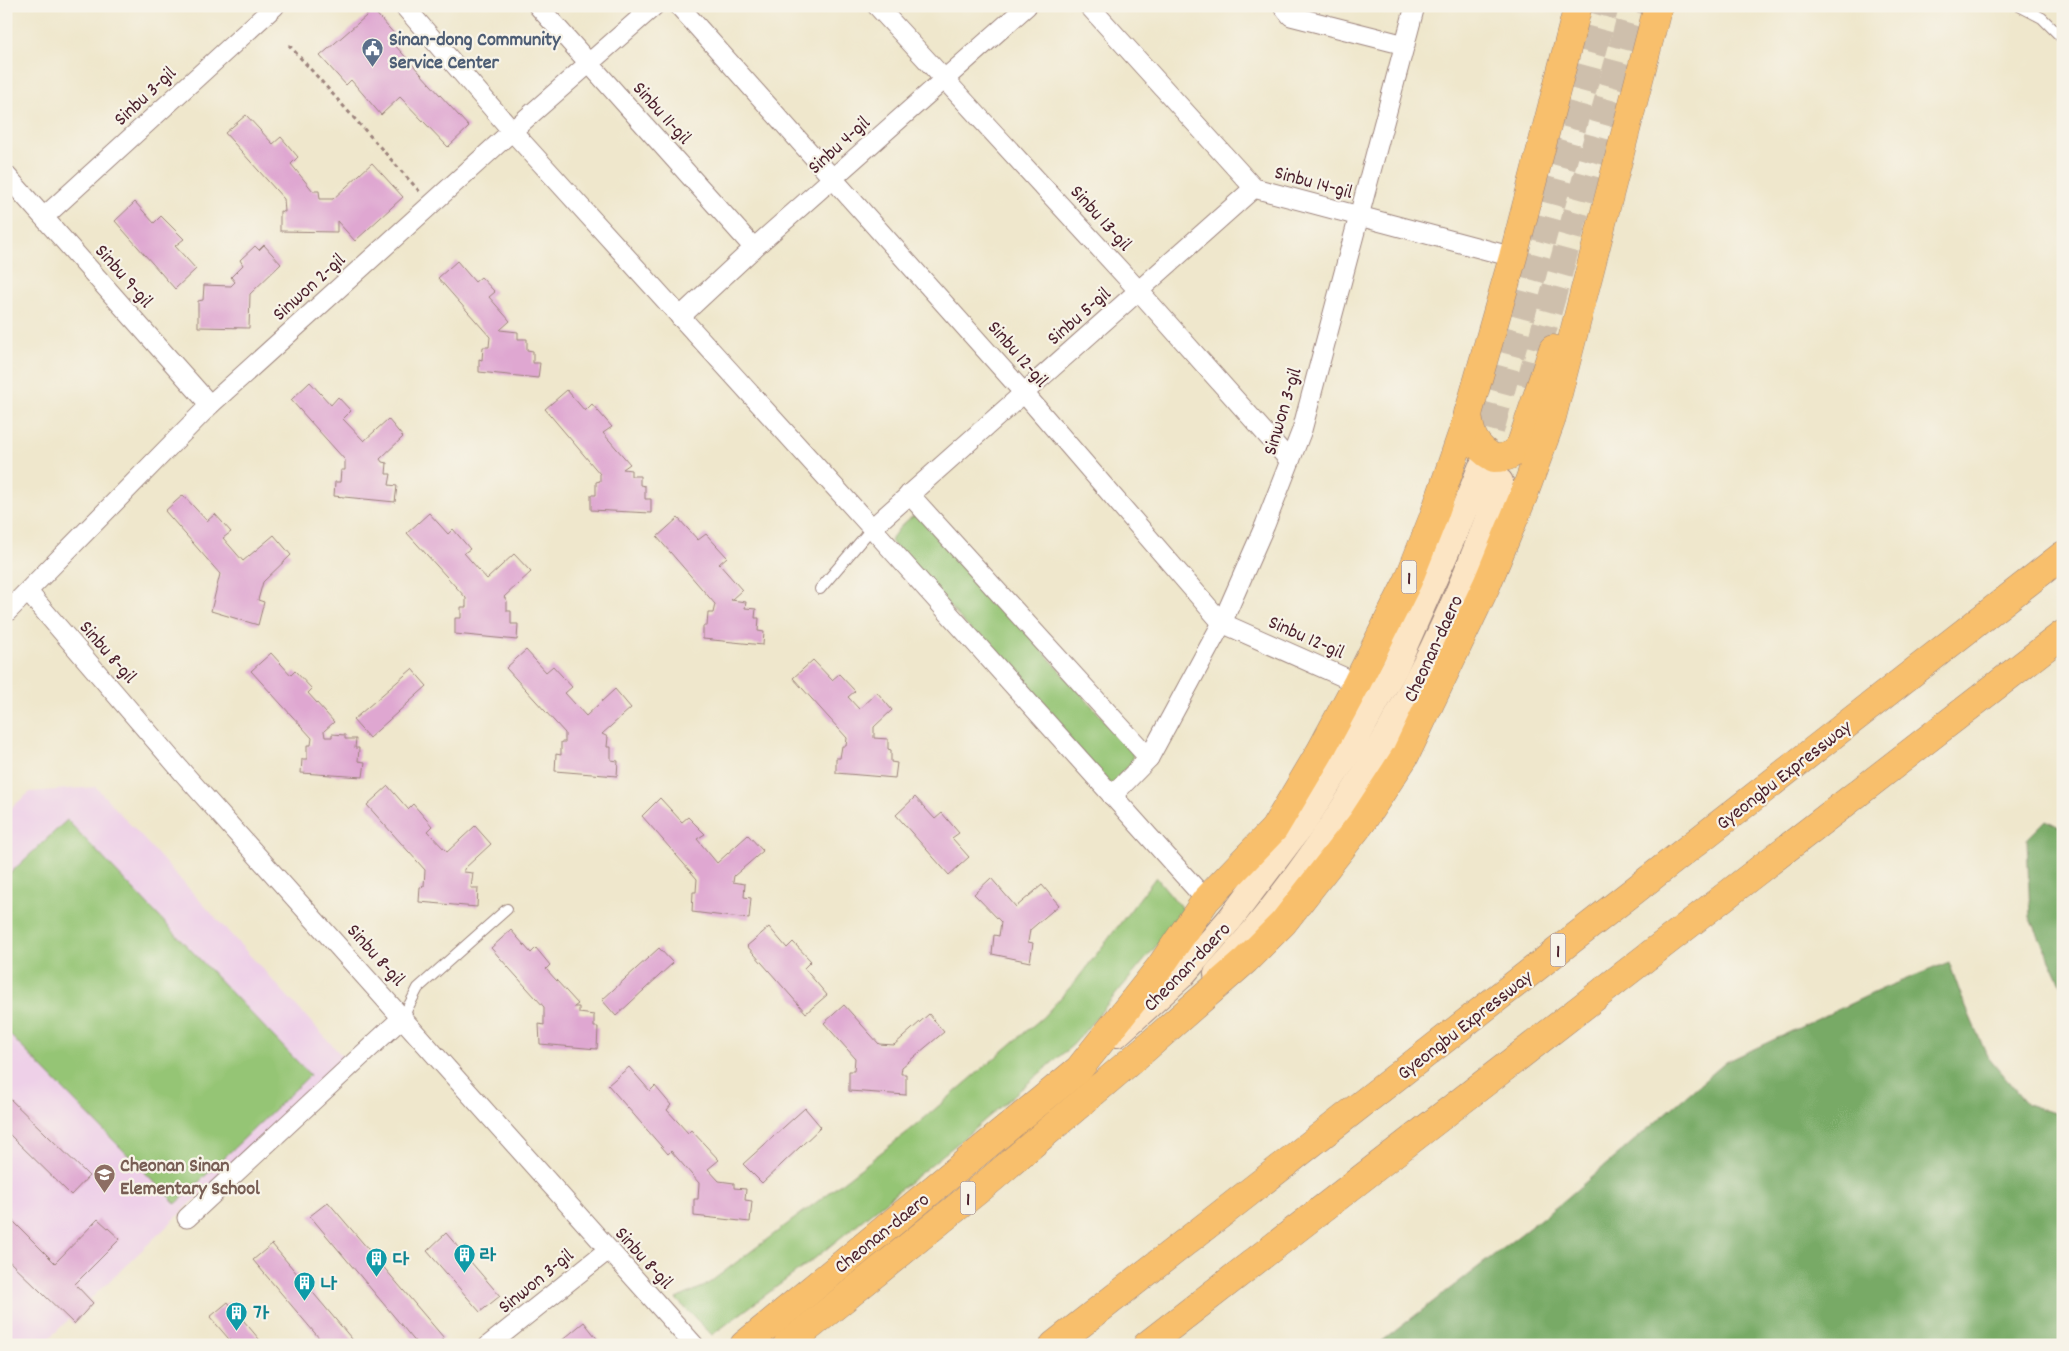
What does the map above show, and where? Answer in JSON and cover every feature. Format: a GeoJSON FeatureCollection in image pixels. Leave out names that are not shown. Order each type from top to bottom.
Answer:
{"type":"FeatureCollection","features":[{"type":"Feature","properties":{"kind":"main road","name":"1"},"geometry":{"type":"LineString","coordinates":[[1079,1069],[1160,967],[1206,900],[1274,829],[1320,752],[1408,581],[1433,518],[1468,413],[1513,257],[1578,6]]}},
{"type":"Feature","properties":{"kind":"main road","name":"1"},"geometry":{"type":"LineString","coordinates":[[1146,1048],[1246,960],[1283,923],[1362,822],[1404,756],[1488,584],[1548,430],[1614,182],[1658,6]]}},
{"type":"Feature","properties":{"kind":"main road"},"geometry":{"type":"LineString","coordinates":[[1468,413],[1473,439],[1476,445],[1488,455],[1494,458],[1504,458],[1517,450],[1614,182]]}},
{"type":"Feature","properties":{"kind":"main road","name":"Cheonan-daero"},"geometry":{"type":"LineString","coordinates":[[744,1345],[1079,1069],[1181,976],[1231,918],[1303,823],[1351,748],[1395,667],[1457,527],[1491,475],[1483,533],[1430,656],[1399,716],[1363,776],[1305,864],[1233,956],[1146,1048],[987,1183],[787,1345]]}},
{"type":"Feature","properties":{"kind":"main road","name":"Gyeongbu Expressway"},"geometry":{"type":"LineString","coordinates":[[1054,1345],[2063,555]]}},
{"type":"Feature","properties":{"kind":"main road"},"geometry":{"type":"LineString","coordinates":[[1148,1345],[2063,634]]}},
{"type":"Feature","properties":{"kind":"street"},"geometry":{"type":"LineString","coordinates":[[404,6],[512,131],[1206,900]]}},
{"type":"Feature","properties":{"kind":"street","name":"Sinbu 11-gil"},"geometry":{"type":"LineString","coordinates":[[538,6],[754,248]]}},
{"type":"Feature","properties":{"kind":"street","name":"Sinwon 2-gil"},"geometry":{"type":"LineString","coordinates":[[6,612],[28,592],[210,405],[512,131],[654,6]]}},
{"type":"Feature","properties":{"kind":"street","name":"Sinbu 12-gil"},"geometry":{"type":"LineString","coordinates":[[679,6],[1023,392],[1222,623],[1357,683]]}},
{"type":"Feature","properties":{"kind":"street","name":"Sinbu 13-gil"},"geometry":{"type":"LineString","coordinates":[[877,6],[1139,291],[1290,461]]}},
{"type":"Feature","properties":{"kind":"street","name":"Sinbu 4-gil"},"geometry":{"type":"LineString","coordinates":[[680,317],[754,248],[1027,6]]}},
{"type":"Feature","properties":{"kind":"street","name":"Sinbu 14-gil"},"geometry":{"type":"LineString","coordinates":[[1090,6],[1254,188],[1513,257]]}},
{"type":"Feature","properties":{"kind":"street"},"geometry":{"type":"LineString","coordinates":[[1283,6],[1291,16],[1405,45]]}},
{"type":"Feature","properties":{"kind":"street","name":"Sinwon 3-gil"},"geometry":{"type":"LineString","coordinates":[[1112,796],[1149,758],[1222,623],[1265,525],[1302,430],[1416,6]]}},
{"type":"Feature","properties":{"kind":"street","name":"Sinbu 3-gil"},"geometry":{"type":"LineString","coordinates":[[44,217],[271,7]]}},
{"type":"Feature","properties":{"kind":"street","name":"Sinbu 9-gil"},"geometry":{"type":"LineString","coordinates":[[6,175],[210,405]]}},
{"type":"Feature","properties":{"kind":"street","name":"Sinbu 5-gil"},"geometry":{"type":"LineString","coordinates":[[872,528],[1254,188]]}},
{"type":"Feature","properties":{"kind":"street"},"geometry":{"type":"LineString","coordinates":[[909,494],[1149,758]]}},
{"type":"Feature","properties":{"kind":"street","name":"Sinbu 8-gil"},"geometry":{"type":"LineString","coordinates":[[28,592],[192,782],[694,1345]]}},
{"type":"Feature","properties":{"kind":"street"},"geometry":{"type":"LineString","coordinates":[[187,1218],[403,1017]]}},
{"type":"Feature","properties":{"kind":"street","name":"Sinwon 3-gil"},"geometry":{"type":"LineString","coordinates":[[489,1345],[608,1250]]}},
{"type":"Feature","properties":{"kind":"lane"},"geometry":{"type":"LineString","coordinates":[[2019,6],[2042,18],[2063,39]]}},
{"type":"Feature","properties":{"kind":"lane"},"geometry":{"type":"LineString","coordinates":[[820,589],[872,528]]}},
{"type":"Feature","properties":{"kind":"lane"},"geometry":{"type":"LineString","coordinates":[[403,1017],[418,988],[507,909]]}},
{"type":"Feature","properties":{"kind":"path"},"geometry":{"type":"LineString","coordinates":[[289,45],[421,193]]}},
{"type":"Feature","properties":{"kind":"shaded area","name":"Cheonan Sinan Elementary School"},"geometry":{"type":"Polygon","coordinates":[[[96,787],[344,1058],[42,1345],[21,1345],[6,1330],[6,812],[30,792],[96,787]]]}},
{"type":"Feature","properties":{"kind":"green space"},"geometry":{"type":"Polygon","coordinates":[[[920,514],[1133,752],[1132,762],[1111,785],[891,542],[895,533],[903,525],[911,518],[920,514]]]}},
{"type":"Feature","properties":{"kind":"green space"},"geometry":{"type":"Polygon","coordinates":[[[67,820],[310,1075],[176,1204],[6,1031],[6,877],[67,820]]]}},
{"type":"Feature","properties":{"kind":"green space"},"geometry":{"type":"Polygon","coordinates":[[[2046,820],[2063,829],[2063,988],[2030,917],[2027,839],[2046,820]]]}},
{"type":"Feature","properties":{"kind":"green space"},"geometry":{"type":"Polygon","coordinates":[[[1156,877],[1185,912],[1074,1044],[959,1142],[814,1259],[712,1335],[676,1299],[705,1286],[834,1189],[914,1127],[1043,1017],[1075,982],[1156,877]]]}},
{"type":"Feature","properties":{"kind":"green space"},"geometry":{"type":"Polygon","coordinates":[[[1949,962],[1987,1056],[2027,1104],[2063,1116],[2063,1345],[1377,1345],[1560,1204],[1726,1062],[1884,988],[1949,962]]]}},
{"type":"Feature","properties":{"kind":"building","name":"Sinan-dong Community Service Center"},"geometry":{"type":"Polygon","coordinates":[[[373,10],[397,37],[392,42],[469,127],[448,147],[400,97],[381,115],[351,80],[346,85],[320,56],[373,10]]]}},
{"type":"Feature","properties":{"kind":"building"},"geometry":{"type":"Polygon","coordinates":[[[246,115],[273,144],[281,137],[298,157],[291,164],[313,191],[319,191],[320,199],[333,199],[372,163],[403,197],[355,241],[337,221],[337,232],[280,231],[280,211],[285,212],[284,199],[225,133],[246,115]]]}},
{"type":"Feature","properties":{"kind":"building"},"geometry":{"type":"Polygon","coordinates":[[[135,202],[154,223],[161,216],[184,239],[175,246],[196,269],[175,289],[115,221],[135,202]]]}},
{"type":"Feature","properties":{"kind":"building"},"geometry":{"type":"Polygon","coordinates":[[[264,245],[281,264],[250,294],[249,328],[198,327],[198,301],[203,300],[204,285],[231,286],[235,282],[231,277],[243,265],[240,260],[255,246],[259,250],[264,245]]]}},
{"type":"Feature","properties":{"kind":"building"},"geometry":{"type":"Polygon","coordinates":[[[457,261],[475,282],[481,277],[495,292],[489,297],[510,321],[500,330],[518,332],[518,339],[527,339],[527,350],[533,351],[533,363],[540,363],[538,378],[479,372],[479,359],[482,360],[483,347],[489,347],[490,337],[438,278],[457,261]]]}},
{"type":"Feature","properties":{"kind":"building"},"geometry":{"type":"Polygon","coordinates":[[[310,382],[331,405],[338,397],[351,411],[343,419],[364,441],[388,419],[403,437],[380,459],[382,462],[387,463],[386,474],[391,474],[389,485],[397,486],[395,502],[334,496],[335,482],[340,482],[341,470],[345,470],[345,460],[291,400],[310,382]]]}},
{"type":"Feature","properties":{"kind":"building"},"geometry":{"type":"Polygon","coordinates":[[[567,390],[585,411],[592,404],[612,427],[603,433],[630,464],[623,469],[631,470],[631,476],[640,476],[640,485],[645,486],[645,499],[651,499],[651,513],[591,510],[591,495],[596,495],[596,482],[600,481],[600,474],[545,409],[567,390]]]}},
{"type":"Feature","properties":{"kind":"building"},"geometry":{"type":"Polygon","coordinates":[[[183,495],[207,521],[215,514],[231,532],[223,538],[243,561],[274,535],[291,555],[263,582],[258,600],[264,602],[258,625],[211,611],[220,574],[165,511],[183,495]]]}},
{"type":"Feature","properties":{"kind":"building"},"geometry":{"type":"Polygon","coordinates":[[[429,513],[448,534],[453,529],[470,549],[464,553],[487,579],[514,554],[531,572],[504,597],[507,601],[507,611],[511,611],[511,624],[518,624],[517,640],[455,634],[455,618],[461,618],[461,607],[466,607],[466,598],[407,533],[429,513]]]}},
{"type":"Feature","properties":{"kind":"building"},"geometry":{"type":"Polygon","coordinates":[[[678,518],[698,540],[706,534],[727,557],[719,564],[742,590],[731,600],[746,602],[745,608],[756,609],[755,618],[759,618],[758,631],[764,632],[763,645],[703,639],[703,626],[707,626],[708,613],[713,613],[715,604],[657,537],[678,518]]]}},
{"type":"Feature","properties":{"kind":"building"},"geometry":{"type":"Polygon","coordinates":[[[526,650],[546,672],[553,666],[572,687],[565,693],[586,716],[615,689],[631,708],[602,734],[608,737],[607,747],[611,747],[611,760],[618,761],[617,776],[555,771],[556,754],[561,755],[561,742],[565,742],[565,733],[506,668],[526,650]]]}},
{"type":"Feature","properties":{"kind":"building"},"geometry":{"type":"Polygon","coordinates":[[[271,653],[291,675],[295,671],[312,689],[308,693],[334,722],[324,731],[325,737],[332,737],[332,734],[345,735],[345,739],[356,739],[355,748],[359,748],[358,761],[365,762],[363,777],[301,773],[302,759],[307,759],[307,745],[311,745],[312,738],[251,671],[271,653]]]}},
{"type":"Feature","properties":{"kind":"building"},"geometry":{"type":"Polygon","coordinates":[[[813,660],[832,680],[839,674],[855,691],[848,697],[859,709],[877,692],[892,710],[874,727],[874,738],[888,739],[888,749],[891,750],[891,762],[897,763],[895,778],[836,773],[836,758],[840,758],[842,746],[846,746],[847,738],[793,678],[813,660]]]}},
{"type":"Feature","properties":{"kind":"building"},"geometry":{"type":"Polygon","coordinates":[[[412,669],[427,686],[369,738],[353,720],[412,669]]]}},
{"type":"Feature","properties":{"kind":"building"},"geometry":{"type":"Polygon","coordinates":[[[388,786],[408,809],[413,804],[432,826],[427,831],[447,852],[475,826],[491,844],[464,869],[464,872],[473,873],[471,888],[478,888],[477,907],[419,902],[420,887],[424,886],[425,870],[367,805],[388,786]]]}},
{"type":"Feature","properties":{"kind":"building"},"geometry":{"type":"Polygon","coordinates":[[[915,797],[935,819],[942,813],[959,833],[952,838],[969,857],[949,875],[896,815],[915,797]]]}},
{"type":"Feature","properties":{"kind":"building"},"geometry":{"type":"Polygon","coordinates":[[[660,798],[682,822],[688,817],[705,834],[697,839],[717,863],[748,835],[763,851],[734,876],[733,882],[745,884],[744,897],[751,898],[749,919],[692,912],[693,892],[696,892],[697,879],[642,816],[660,798]]]}},
{"type":"Feature","properties":{"kind":"building"},"geometry":{"type":"Polygon","coordinates":[[[991,878],[1016,907],[1042,885],[1059,905],[1030,930],[1028,942],[1033,943],[1030,962],[992,954],[994,935],[999,936],[1001,922],[974,894],[991,878]]]}},
{"type":"Feature","properties":{"kind":"building"},"geometry":{"type":"Polygon","coordinates":[[[769,927],[787,948],[793,942],[811,961],[804,968],[827,995],[806,1013],[747,946],[769,927]]]}},
{"type":"Feature","properties":{"kind":"building"},"geometry":{"type":"Polygon","coordinates":[[[511,930],[531,953],[536,948],[550,965],[546,969],[578,1004],[574,1007],[579,1007],[579,1013],[594,1015],[594,1027],[598,1027],[597,1049],[540,1044],[539,1024],[544,1025],[544,1007],[491,948],[511,930]]]}},
{"type":"Feature","properties":{"kind":"building"},"geometry":{"type":"Polygon","coordinates":[[[659,948],[673,963],[616,1016],[602,1000],[659,948]]]}},
{"type":"Feature","properties":{"kind":"building"},"geometry":{"type":"Polygon","coordinates":[[[844,1005],[879,1044],[894,1045],[929,1014],[944,1032],[902,1067],[901,1074],[906,1074],[906,1095],[849,1091],[849,1071],[854,1071],[855,1058],[824,1023],[844,1005]]]}},
{"type":"Feature","properties":{"kind":"building"},"geometry":{"type":"Polygon","coordinates":[[[629,1067],[650,1091],[655,1086],[671,1105],[667,1110],[688,1133],[691,1130],[719,1160],[708,1169],[719,1181],[734,1183],[734,1188],[746,1189],[745,1200],[752,1201],[750,1222],[694,1216],[694,1199],[698,1199],[699,1183],[671,1151],[668,1154],[608,1085],[629,1067]]]}},
{"type":"Feature","properties":{"kind":"building"},"geometry":{"type":"Polygon","coordinates":[[[6,1095],[89,1176],[71,1195],[6,1131],[6,1095]]]}},
{"type":"Feature","properties":{"kind":"building"},"geometry":{"type":"Polygon","coordinates":[[[805,1108],[821,1127],[762,1183],[743,1164],[805,1108]]]}},
{"type":"Feature","properties":{"kind":"building","name":"다"},"geometry":{"type":"Polygon","coordinates":[[[328,1202],[444,1338],[436,1345],[418,1345],[310,1216],[328,1202]]]}},
{"type":"Feature","properties":{"kind":"building"},"geometry":{"type":"Polygon","coordinates":[[[6,1214],[55,1263],[98,1219],[120,1239],[75,1284],[93,1303],[74,1324],[6,1258],[6,1214]]]}},
{"type":"Feature","properties":{"kind":"building","name":"라"},"geometry":{"type":"Polygon","coordinates":[[[446,1233],[500,1296],[480,1312],[427,1251],[446,1233]]]}},
{"type":"Feature","properties":{"kind":"building","name":"나"},"geometry":{"type":"Polygon","coordinates":[[[272,1244],[357,1345],[325,1345],[253,1260],[272,1244]]]}},
{"type":"Feature","properties":{"kind":"building","name":"가"},"geometry":{"type":"Polygon","coordinates":[[[228,1302],[264,1345],[234,1345],[210,1317],[228,1302]]]}},
{"type":"Feature","properties":{"kind":"building"},"geometry":{"type":"Polygon","coordinates":[[[584,1322],[602,1345],[562,1345],[560,1342],[584,1322]]]}},
{"type":"Feature","properties":{"kind":"tunnel"},"geometry":{"type":"LineString","coordinates":[[1481,468],[1606,6]]}},
{"type":"Feature","properties":{"kind":"tunnel"},"geometry":{"type":"LineString","coordinates":[[1528,387],[1633,6]]}},
{"type":"Feature","properties":{"kind":"place","name":"Sinan-dong Community Service Center"},"geometry":{"type":"Point","coordinates":[373,68]}},
{"type":"Feature","properties":{"kind":"place","name":"Cheonan Sinan Elementary School"},"geometry":{"type":"Point","coordinates":[104,1194]}},
{"type":"Feature","properties":{"kind":"place","name":"라"},"geometry":{"type":"Point","coordinates":[464,1273]}},
{"type":"Feature","properties":{"kind":"place","name":"다"},"geometry":{"type":"Point","coordinates":[377,1277]}},
{"type":"Feature","properties":{"kind":"place","name":"나"},"geometry":{"type":"Point","coordinates":[305,1302]}},
{"type":"Feature","properties":{"kind":"place","name":"가"},"geometry":{"type":"Point","coordinates":[237,1331]}}]}
